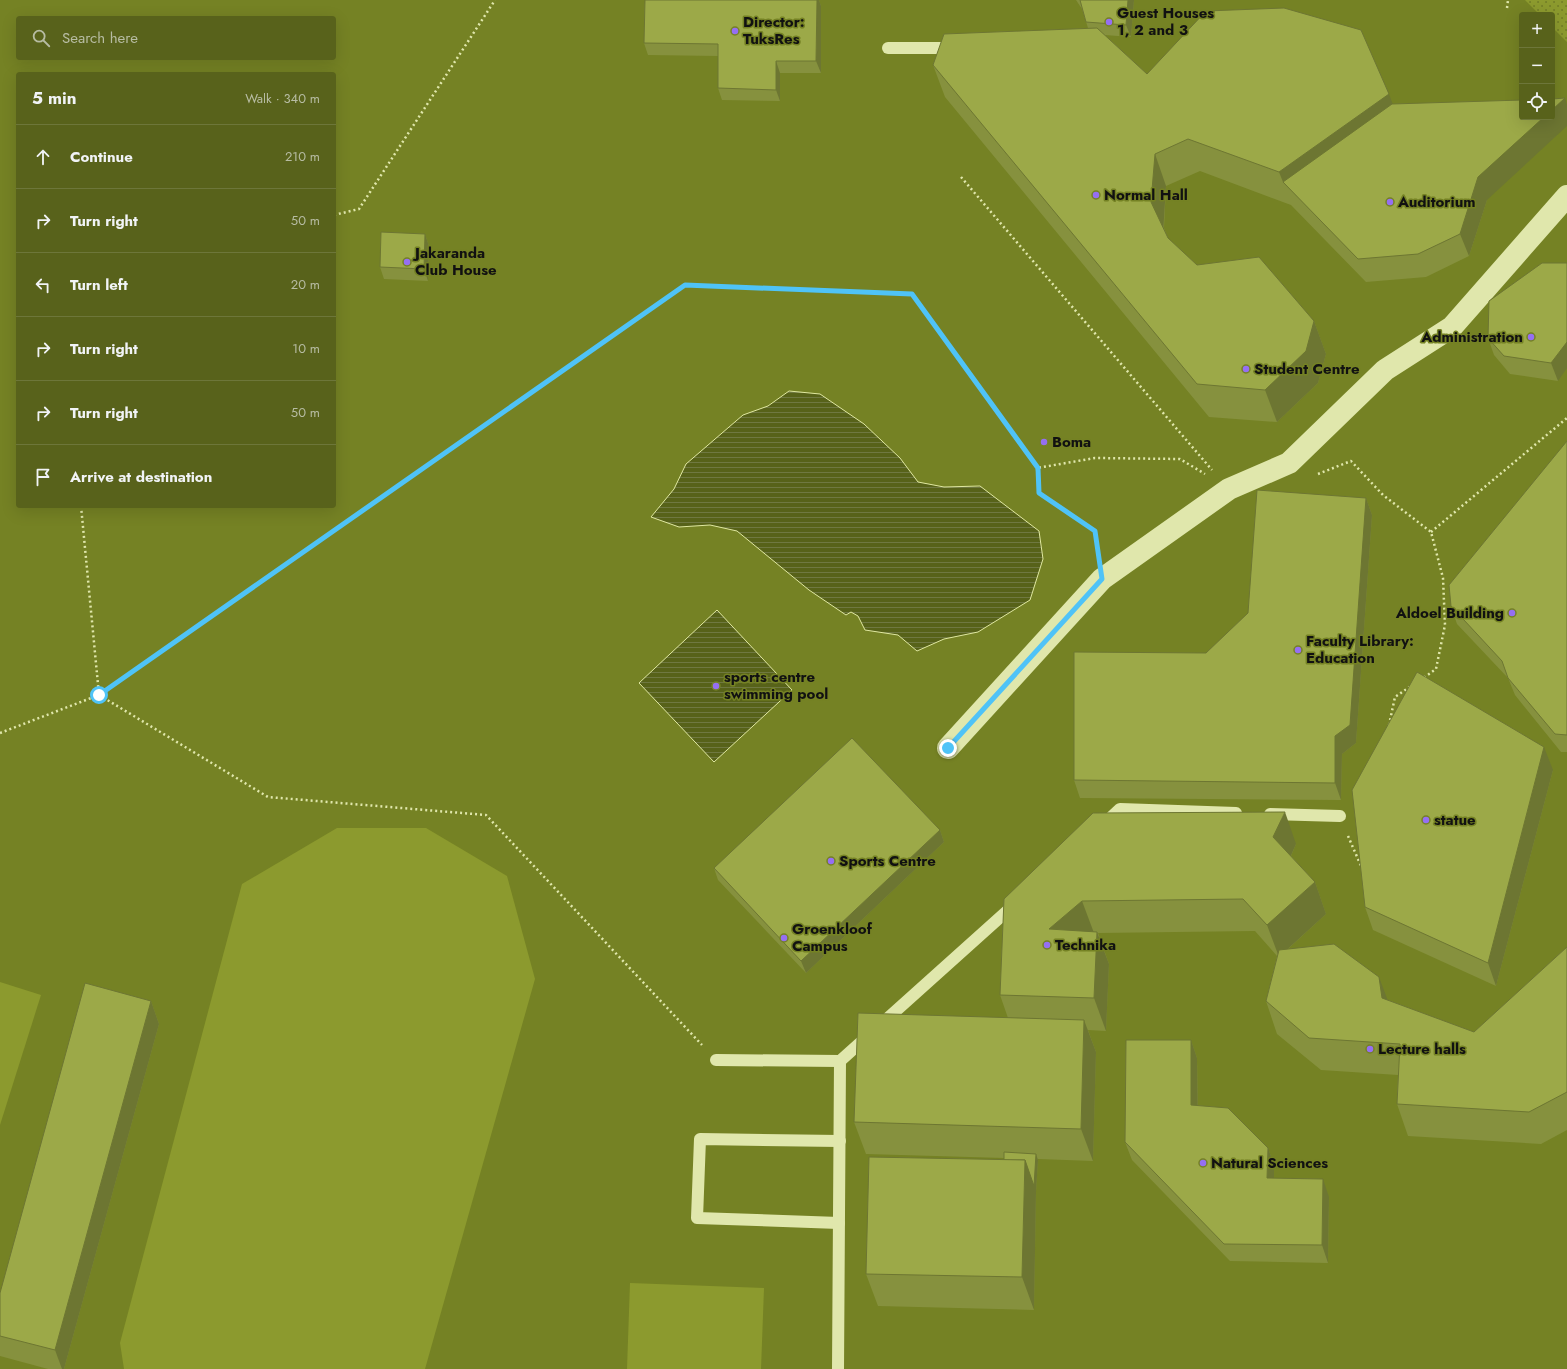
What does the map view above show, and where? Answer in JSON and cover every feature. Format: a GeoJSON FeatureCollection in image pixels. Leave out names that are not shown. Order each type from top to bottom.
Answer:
{"type":"FeatureCollection","features":[{"type":"Feature","properties":{"kind":"street"},"geometry":{"type":"LineString","coordinates":[[948,748],[1102,579],[1229,489],[1289,463],[1385,370],[1452,326],[1567,196]]}},
{"type":"Feature","properties":{"kind":"lane"},"geometry":{"type":"LineString","coordinates":[[888,48],[967,48]]}},
{"type":"Feature","properties":{"kind":"lane"},"geometry":{"type":"LineString","coordinates":[[1097,830],[1120,809],[1246,813]]}},
{"type":"Feature","properties":{"kind":"lane"},"geometry":{"type":"LineString","coordinates":[[1261,813],[1340,816]]}},
{"type":"Feature","properties":{"kind":"lane"},"geometry":{"type":"LineString","coordinates":[[716,1060],[840,1060],[1021,898]]}},
{"type":"Feature","properties":{"kind":"lane"},"geometry":{"type":"LineString","coordinates":[[838,1369],[840,1060]]}},
{"type":"Feature","properties":{"kind":"lane"},"geometry":{"type":"LineString","coordinates":[[839,1223],[697,1218],[700,1139],[840,1141]]}},
{"type":"Feature","properties":{"kind":"path"},"geometry":{"type":"LineString","coordinates":[[336,215],[359,209],[496,0]]}},
{"type":"Feature","properties":{"kind":"path"},"geometry":{"type":"LineString","coordinates":[[1507,8],[1508,0]]}},
{"type":"Feature","properties":{"kind":"path"},"geometry":{"type":"LineString","coordinates":[[961,177],[1229,489]]}},
{"type":"Feature","properties":{"kind":"path"},"geometry":{"type":"LineString","coordinates":[[0,733],[99,695],[685,285],[912,294],[1038,468],[1039,493],[1095,531],[1102,579]]}},
{"type":"Feature","properties":{"kind":"path"},"geometry":{"type":"LineString","coordinates":[[1431,532],[1567,418]]}},
{"type":"Feature","properties":{"kind":"path"},"geometry":{"type":"LineString","coordinates":[[1038,468],[1095,458],[1180,460],[1229,489]]}},
{"type":"Feature","properties":{"kind":"path"},"geometry":{"type":"LineString","coordinates":[[1317,474],[1351,462],[1383,495],[1431,532],[1443,578],[1445,625],[1436,669],[1418,681]]}},
{"type":"Feature","properties":{"kind":"path"},"geometry":{"type":"LineString","coordinates":[[80,508],[99,695]]}},
{"type":"Feature","properties":{"kind":"path"},"geometry":{"type":"LineString","coordinates":[[1388,726],[1395,697],[1413,685]]}},
{"type":"Feature","properties":{"kind":"path"},"geometry":{"type":"LineString","coordinates":[[99,695],[268,797],[486,815],[716,1060]]}},
{"type":"Feature","properties":{"kind":"path"},"geometry":{"type":"LineString","coordinates":[[1340,816],[1362,870]]}},
{"type":"Feature","properties":{"kind":"shaded area"},"geometry":{"type":"Polygon","coordinates":[[[1525,0],[1567,0],[1567,42],[1555,30],[1555,12],[1537,12],[1525,0]]]}},
{"type":"Feature","properties":{"kind":"shaded area"},"geometry":{"type":"Polygon","coordinates":[[[789,391],[820,394],[864,424],[900,458],[918,482],[944,487],[980,486],[1039,531],[1043,559],[1030,600],[978,632],[944,639],[917,651],[898,635],[865,630],[858,616],[851,612],[846,615],[809,590],[737,531],[710,525],[679,527],[651,517],[674,489],[686,464],[743,415],[768,406],[789,391]]]}},
{"type":"Feature","properties":{"kind":"shaded area","name":"sports centre swimming pool"},"geometry":{"type":"Polygon","coordinates":[[[717,610],[792,690],[714,762],[639,683],[717,610]]]}},
{"type":"Feature","properties":{"kind":"shaded area"},"geometry":{"type":"Polygon","coordinates":[[[337,828],[426,828],[507,876],[535,979],[425,1369],[124,1369],[120,1343],[242,884],[337,828]]]}},
{"type":"Feature","properties":{"kind":"shaded area"},"geometry":{"type":"Polygon","coordinates":[[[0,982],[41,995],[0,1125],[0,982]]]}},
{"type":"Feature","properties":{"kind":"shaded area"},"geometry":{"type":"Polygon","coordinates":[[[630,1283],[764,1288],[761,1369],[627,1369],[630,1283]]]}},
{"type":"Feature","properties":{"kind":"building","name":"Director: TuksRes"},"geometry":{"type":"Polygon","coordinates":[[[645,0],[817,0],[816,61],[776,61],[776,90],[718,88],[718,44],[644,43],[645,0]]]}},
{"type":"Feature","properties":{"kind":"building","name":"Guest Houses 1, 2 and 3"},"geometry":{"type":"Polygon","coordinates":[[[1080,0],[1128,0],[1126,25],[1086,22],[1080,0]]]}},
{"type":"Feature","properties":{"kind":"building","name":"Normal Hall"},"geometry":{"type":"Polygon","coordinates":[[[1284,8],[1361,30],[1389,94],[1279,172],[1188,139],[1155,154],[1151,202],[1168,238],[1197,265],[1259,257],[1314,321],[1306,351],[1265,390],[1197,384],[933,65],[944,34],[1097,28],[1147,74],[1206,11],[1284,8]]]}},
{"type":"Feature","properties":{"kind":"building"},"geometry":{"type":"Polygon","coordinates":[[[1565,98],[1555,107],[1555,99],[1565,98]]]}},
{"type":"Feature","properties":{"kind":"building","name":"Auditorium"},"geometry":{"type":"Polygon","coordinates":[[[1519,100],[1519,120],[1541,120],[1478,177],[1460,234],[1418,254],[1358,259],[1283,182],[1392,104],[1519,100]]]}},
{"type":"Feature","properties":{"kind":"building"},"geometry":{"type":"Polygon","coordinates":[[[381,232],[425,234],[424,269],[380,267],[381,232]]]}},
{"type":"Feature","properties":{"kind":"building","name":"Administration"},"geometry":{"type":"Polygon","coordinates":[[[1542,263],[1567,263],[1567,342],[1551,363],[1504,356],[1488,338],[1489,301],[1542,263]]]}},
{"type":"Feature","properties":{"kind":"building","name":"Aldoel Building"},"geometry":{"type":"Polygon","coordinates":[[[1567,441],[1567,735],[1555,734],[1508,678],[1502,661],[1451,606],[1449,585],[1567,441]]]}},
{"type":"Feature","properties":{"kind":"building","name":"Faculty Library: Education"},"geometry":{"type":"Polygon","coordinates":[[[1257,490],[1366,498],[1350,725],[1335,736],[1335,783],[1074,780],[1074,652],[1206,653],[1248,613],[1257,490]]]}},
{"type":"Feature","properties":{"kind":"building"},"geometry":{"type":"Polygon","coordinates":[[[1417,672],[1544,747],[1488,963],[1365,907],[1352,790],[1417,672]]]}},
{"type":"Feature","properties":{"kind":"building","name":"Sports Centre"},"geometry":{"type":"Polygon","coordinates":[[[852,738],[940,830],[801,961],[714,868],[852,738]]]}},
{"type":"Feature","properties":{"kind":"building","name":"Technika"},"geometry":{"type":"Polygon","coordinates":[[[1285,812],[1273,837],[1315,882],[1267,925],[1243,899],[1082,901],[1049,929],[1097,932],[1094,998],[1000,995],[1004,899],[1093,813],[1285,812]]]}},
{"type":"Feature","properties":{"kind":"building","name":"Lecture halls"},"geometry":{"type":"Polygon","coordinates":[[[1334,944],[1379,977],[1382,998],[1474,1032],[1567,947],[1567,1092],[1529,1112],[1397,1104],[1400,1044],[1309,1038],[1266,1001],[1279,950],[1334,944]]]}},
{"type":"Feature","properties":{"kind":"building"},"geometry":{"type":"Polygon","coordinates":[[[85,983],[151,1001],[55,1350],[0,1336],[0,1293],[85,983]]]}},
{"type":"Feature","properties":{"kind":"building"},"geometry":{"type":"Polygon","coordinates":[[[858,1013],[1084,1020],[1081,1129],[854,1122],[858,1013]]]}},
{"type":"Feature","properties":{"kind":"building","name":"Natural Sciences"},"geometry":{"type":"Polygon","coordinates":[[[1126,1040],[1191,1040],[1191,1105],[1228,1108],[1268,1148],[1267,1178],[1323,1179],[1322,1245],[1224,1244],[1125,1142],[1126,1040]]]}},
{"type":"Feature","properties":{"kind":"building"},"geometry":{"type":"Polygon","coordinates":[[[1004,1152],[1036,1154],[1034,1186],[1025,1160],[1004,1160],[1004,1152]]]}},
{"type":"Feature","properties":{"kind":"building"},"geometry":{"type":"Polygon","coordinates":[[[869,1157],[1025,1160],[1022,1277],[866,1274],[869,1157]]]}},
{"type":"Feature","properties":{"kind":"place","name":"Guest Houses 1, 2 and 3"},"geometry":{"type":"Point","coordinates":[1109,22]}},
{"type":"Feature","properties":{"kind":"place","name":"Director: TuksRes"},"geometry":{"type":"Point","coordinates":[735,31]}},
{"type":"Feature","properties":{"kind":"place","name":"Normal Hall"},"geometry":{"type":"Point","coordinates":[1096,195]}},
{"type":"Feature","properties":{"kind":"place","name":"Auditorium"},"geometry":{"type":"Point","coordinates":[1390,202]}},
{"type":"Feature","properties":{"kind":"place","name":"Jakaranda Club House"},"geometry":{"type":"Point","coordinates":[407,262]}},
{"type":"Feature","properties":{"kind":"place","name":"Administration"},"geometry":{"type":"Point","coordinates":[1531,337]}},
{"type":"Feature","properties":{"kind":"place","name":"Student Centre"},"geometry":{"type":"Point","coordinates":[1246,369]}},
{"type":"Feature","properties":{"kind":"place","name":"Boma"},"geometry":{"type":"Point","coordinates":[1044,442]}},
{"type":"Feature","properties":{"kind":"place","name":"Aldoel Building"},"geometry":{"type":"Point","coordinates":[1512,613]}},
{"type":"Feature","properties":{"kind":"place","name":"Faculty Library: Education"},"geometry":{"type":"Point","coordinates":[1298,650]}},
{"type":"Feature","properties":{"kind":"place","name":"sports centre swimming pool"},"geometry":{"type":"Point","coordinates":[716,686]}},
{"type":"Feature","properties":{"kind":"place","name":"statue"},"geometry":{"type":"Point","coordinates":[1426,820]}},
{"type":"Feature","properties":{"kind":"place","name":"Sports Centre"},"geometry":{"type":"Point","coordinates":[831,861]}},
{"type":"Feature","properties":{"kind":"place","name":"Groenkloof Campus"},"geometry":{"type":"Point","coordinates":[784,938]}},
{"type":"Feature","properties":{"kind":"place","name":"Technika"},"geometry":{"type":"Point","coordinates":[1047,945]}},
{"type":"Feature","properties":{"kind":"place","name":"Lecture halls"},"geometry":{"type":"Point","coordinates":[1370,1049]}},
{"type":"Feature","properties":{"kind":"place","name":"Natural Sciences"},"geometry":{"type":"Point","coordinates":[1203,1163]}},
{"type":"Feature","properties":{"kind":"route"},"geometry":{"type":"LineString","coordinates":[[99,695],[685,285],[912,294],[1038,468],[1039,493],[1095,531],[1102,579],[948,748]]}}]}
